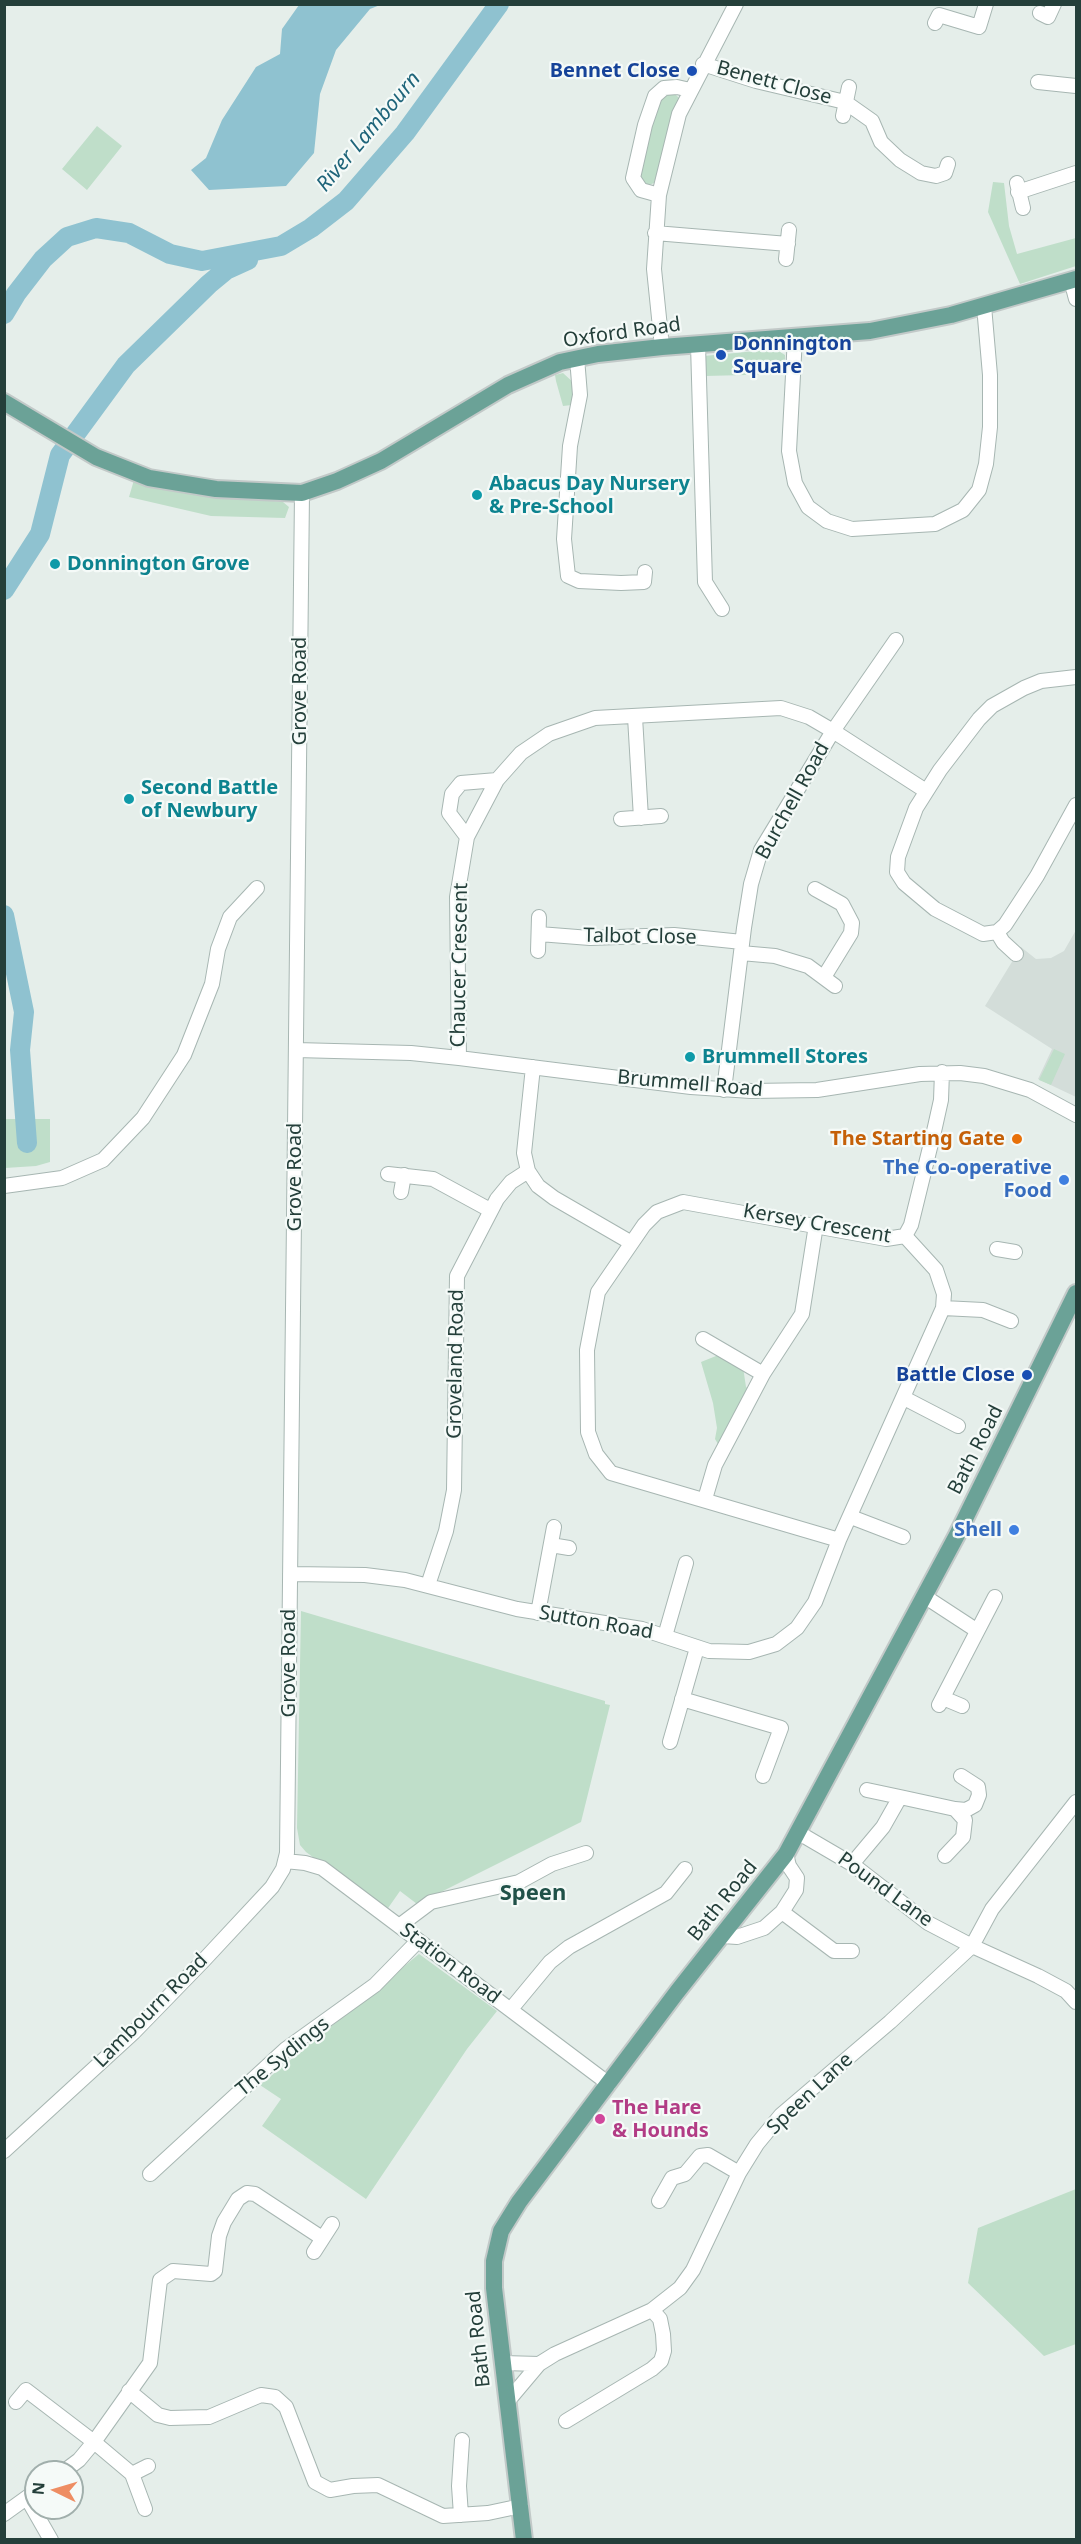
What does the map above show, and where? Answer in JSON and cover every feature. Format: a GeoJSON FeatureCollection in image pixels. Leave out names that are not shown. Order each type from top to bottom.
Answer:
{"type":"FeatureCollection","features":[{"type":"Feature","properties":{"kind":"main road","name":"Oxford Road"},"geometry":{"type":"LineString","coordinates":[[4,402],[59,437],[96,457],[149,478],[248,492],[302,493],[337,481],[381,461],[528,374],[576,358],[662,347],[870,331],[984,306],[1074,280]]}},
{"type":"Feature","properties":{"kind":"main road","name":"Bath Road"},"geometry":{"type":"LineString","coordinates":[[524,2540],[494,2272],[495,2251],[501,2231],[519,2202],[786,1854],[799,1833],[1019,1413],[1077,1293]]}},
{"type":"Feature","properties":{"kind":"street"},"geometry":{"type":"LineString","coordinates":[[662,347],[656,303],[655,233],[659,195],[674,130],[690,90],[736,4]]}},
{"type":"Feature","properties":{"kind":"street"},"geometry":{"type":"LineString","coordinates":[[935,24],[939,15],[979,27],[986,4]]}},
{"type":"Feature","properties":{"kind":"street"},"geometry":{"type":"LineString","coordinates":[[1040,13],[1048,17],[1054,4]]}},
{"type":"Feature","properties":{"kind":"street","name":"Benett Close"},"geometry":{"type":"LineString","coordinates":[[704,64],[844,109],[849,87]]}},
{"type":"Feature","properties":{"kind":"street"},"geometry":{"type":"LineString","coordinates":[[1038,82],[1077,86]]}},
{"type":"Feature","properties":{"kind":"street"},"geometry":{"type":"LineString","coordinates":[[659,195],[641,190],[633,178],[642,136],[655,96],[664,88],[677,87],[690,90]]}},
{"type":"Feature","properties":{"kind":"street"},"geometry":{"type":"LineString","coordinates":[[844,109],[872,121],[881,142],[900,160],[921,173],[936,176],[945,173],[948,164]]}},
{"type":"Feature","properties":{"kind":"street"},"geometry":{"type":"LineString","coordinates":[[1023,208],[1017,187],[1077,173]]}},
{"type":"Feature","properties":{"kind":"street"},"geometry":{"type":"LineString","coordinates":[[786,259],[789,230]]}},
{"type":"Feature","properties":{"kind":"street"},"geometry":{"type":"LineString","coordinates":[[655,233],[788,244]]}},
{"type":"Feature","properties":{"kind":"street"},"geometry":{"type":"LineString","coordinates":[[1074,280],[1077,298]]}},
{"type":"Feature","properties":{"kind":"street"},"geometry":{"type":"LineString","coordinates":[[795,337],[789,451],[795,483],[808,507],[827,522],[852,529],[935,524],[963,510],[979,490],[987,464],[990,375],[984,306]]}},
{"type":"Feature","properties":{"kind":"street"},"geometry":{"type":"LineString","coordinates":[[698,345],[705,582],[722,609]]}},
{"type":"Feature","properties":{"kind":"street"},"geometry":{"type":"LineString","coordinates":[[576,358],[580,395],[570,446],[562,580],[644,582],[645,572]]}},
{"type":"Feature","properties":{"kind":"street","name":"Grove Road"},"geometry":{"type":"LineString","coordinates":[[285,1861],[288,1842],[302,493]]}},
{"type":"Feature","properties":{"kind":"street","name":"Burchell Road"},"geometry":{"type":"LineString","coordinates":[[724,1090],[741,948],[751,884],[761,850],[833,730],[896,640]]}},
{"type":"Feature","properties":{"kind":"street"},"geometry":{"type":"LineString","coordinates":[[1076,680],[1041,681],[992,706],[979,718],[916,808],[898,857],[897,872],[904,883],[935,909],[983,934],[997,932],[1005,925],[1037,876],[1077,805]]}},
{"type":"Feature","properties":{"kind":"street","name":"Chaucer Crescent"},"geometry":{"type":"LineString","coordinates":[[459,1058],[458,897],[467,837],[496,780],[521,753],[549,734],[595,718],[781,708],[809,717],[833,730],[926,792]]}},
{"type":"Feature","properties":{"kind":"street"},"geometry":{"type":"LineString","coordinates":[[635,717],[641,818]]}},
{"type":"Feature","properties":{"kind":"street"},"geometry":{"type":"LineString","coordinates":[[467,837],[449,813],[452,794],[461,783],[496,780]]}},
{"type":"Feature","properties":{"kind":"street"},"geometry":{"type":"LineString","coordinates":[[621,819],[661,816]]}},
{"type":"Feature","properties":{"kind":"street"},"geometry":{"type":"LineString","coordinates":[[4,1186],[62,1178],[104,1160],[143,1118],[184,1055],[212,984],[218,949],[230,917],[257,888]]}},
{"type":"Feature","properties":{"kind":"street"},"geometry":{"type":"LineString","coordinates":[[815,889],[842,904],[852,923],[851,933],[824,977]]}},
{"type":"Feature","properties":{"kind":"street"},"geometry":{"type":"LineString","coordinates":[[538,951],[540,916]]}},
{"type":"Feature","properties":{"kind":"street"},"geometry":{"type":"LineString","coordinates":[[997,932],[1003,942],[1016,954]]}},
{"type":"Feature","properties":{"kind":"street","name":"Talbot Close"},"geometry":{"type":"LineString","coordinates":[[538,934],[590,938],[674,935],[741,948],[808,966],[835,986]]}},
{"type":"Feature","properties":{"kind":"street","name":"Brummell Road"},"geometry":{"type":"LineString","coordinates":[[296,1050],[411,1053],[724,1090],[817,1089],[942,1072],[984,1076],[1030,1089],[1077,1115]]}},
{"type":"Feature","properties":{"kind":"street"},"geometry":{"type":"LineString","coordinates":[[533,1067],[524,1153],[528,1171],[538,1186],[554,1198],[630,1242]]}},
{"type":"Feature","properties":{"kind":"street"},"geometry":{"type":"LineString","coordinates":[[905,1236],[912,1225],[941,1100],[942,1072]]}},
{"type":"Feature","properties":{"kind":"street","name":"Groveland Road"},"geometry":{"type":"LineString","coordinates":[[428,1585],[446,1531],[462,1469],[456,1288],[460,1266],[490,1209],[511,1182],[528,1171]]}},
{"type":"Feature","properties":{"kind":"street"},"geometry":{"type":"LineString","coordinates":[[388,1174],[441,1182],[490,1209]]}},
{"type":"Feature","properties":{"kind":"street"},"geometry":{"type":"LineString","coordinates":[[401,1192],[404,1175]]}},
{"type":"Feature","properties":{"kind":"street","name":"Kersey Crescent"},"geometry":{"type":"LineString","coordinates":[[839,1540],[610,1473],[596,1455],[588,1432],[587,1350],[598,1292],[630,1242],[657,1212],[683,1202],[886,1239],[905,1236],[936,1270],[944,1294],[943,1308]]}},
{"type":"Feature","properties":{"kind":"street"},"geometry":{"type":"LineString","coordinates":[[705,1499],[716,1464],[763,1374],[802,1314],[816,1225]]}},
{"type":"Feature","properties":{"kind":"street"},"geometry":{"type":"LineString","coordinates":[[996,1249],[1015,1252]]}},
{"type":"Feature","properties":{"kind":"street"},"geometry":{"type":"LineString","coordinates":[[839,1540],[943,1308],[983,1310],[1011,1321]]}},
{"type":"Feature","properties":{"kind":"street"},"geometry":{"type":"LineString","coordinates":[[703,1339],[763,1374]]}},
{"type":"Feature","properties":{"kind":"street"},"geometry":{"type":"LineString","coordinates":[[904,1398],[958,1426]]}},
{"type":"Feature","properties":{"kind":"street"},"geometry":{"type":"LineString","coordinates":[[850,1517],[903,1537]]}},
{"type":"Feature","properties":{"kind":"street"},"geometry":{"type":"LineString","coordinates":[[538,1613],[554,1527]]}},
{"type":"Feature","properties":{"kind":"street","name":"Sutton Road"},"geometry":{"type":"LineString","coordinates":[[290,1574],[365,1575],[428,1585],[538,1613],[619,1624],[665,1636],[697,1648],[724,1653],[749,1652],[776,1644],[788,1636],[809,1613],[839,1540]]}},
{"type":"Feature","properties":{"kind":"street"},"geometry":{"type":"LineString","coordinates":[[551,1545],[569,1548]]}},
{"type":"Feature","properties":{"kind":"street"},"geometry":{"type":"LineString","coordinates":[[665,1636],[686,1563]]}},
{"type":"Feature","properties":{"kind":"street"},"geometry":{"type":"LineString","coordinates":[[924,1596],[976,1630]]}},
{"type":"Feature","properties":{"kind":"street"},"geometry":{"type":"LineString","coordinates":[[962,1706],[941,1701],[995,1597]]}},
{"type":"Feature","properties":{"kind":"street"},"geometry":{"type":"LineString","coordinates":[[670,1742],[697,1648]]}},
{"type":"Feature","properties":{"kind":"street"},"geometry":{"type":"LineString","coordinates":[[682,1699],[781,1728],[763,1776]]}},
{"type":"Feature","properties":{"kind":"street"},"geometry":{"type":"LineString","coordinates":[[867,1790],[966,1810],[975,1805],[979,1795],[978,1787],[961,1776]]}},
{"type":"Feature","properties":{"kind":"street"},"geometry":{"type":"LineString","coordinates":[[852,1864],[883,1827],[900,1797]]}},
{"type":"Feature","properties":{"kind":"street","name":"Speen Lane"},"geometry":{"type":"LineString","coordinates":[[507,2402],[539,2364],[555,2354],[652,2310],[680,2288],[693,2270],[739,2173],[757,2144],[781,2115],[890,2022],[972,1946],[992,1909],[1077,1802]]}},
{"type":"Feature","properties":{"kind":"street"},"geometry":{"type":"LineString","coordinates":[[945,1856],[963,1838],[965,1820],[955,1809]]}},
{"type":"Feature","properties":{"kind":"street","name":"Pound Lane"},"geometry":{"type":"LineString","coordinates":[[799,1833],[852,1864],[928,1923],[1038,1976],[1066,1991],[1077,2002]]}},
{"type":"Feature","properties":{"kind":"street"},"geometry":{"type":"LineString","coordinates":[[399,1926],[431,1902],[519,1882],[552,1864],[586,1853]]}},
{"type":"Feature","properties":{"kind":"street"},"geometry":{"type":"LineString","coordinates":[[723,1936],[737,1937],[757,1931],[782,1912],[796,1890],[796,1878],[789,1866],[786,1854]]}},
{"type":"Feature","properties":{"kind":"street","name":"Station Road"},"geometry":{"type":"LineString","coordinates":[[285,1861],[322,1868],[417,1942],[511,2009],[609,2084]]}},
{"type":"Feature","properties":{"kind":"street","name":"Lambourn Road"},"geometry":{"type":"LineString","coordinates":[[4,2151],[134,2032],[272,1887],[285,1861]]}},
{"type":"Feature","properties":{"kind":"street"},"geometry":{"type":"LineString","coordinates":[[511,2009],[550,1962],[569,1947],[671,1896],[685,1869]]}},
{"type":"Feature","properties":{"kind":"street"},"geometry":{"type":"LineString","coordinates":[[782,1912],[834,1952],[852,1951]]}},
{"type":"Feature","properties":{"kind":"street","name":"The Sydings"},"geometry":{"type":"LineString","coordinates":[[150,2174],[286,2049],[375,1985],[417,1942]]}},
{"type":"Feature","properties":{"kind":"street"},"geometry":{"type":"LineString","coordinates":[[659,2201],[672,2178],[685,2174],[700,2156],[708,2155],[739,2173]]}},
{"type":"Feature","properties":{"kind":"street"},"geometry":{"type":"LineString","coordinates":[[79,2460],[150,2363],[160,2280],[173,2271],[211,2274],[215,2271],[219,2236],[224,2222],[238,2199],[247,2193],[255,2194],[322,2238]]}},
{"type":"Feature","properties":{"kind":"street"},"geometry":{"type":"LineString","coordinates":[[314,2252],[332,2224]]}},
{"type":"Feature","properties":{"kind":"street"},"geometry":{"type":"LineString","coordinates":[[566,2421],[666,2362],[660,2319],[652,2310]]}},
{"type":"Feature","properties":{"kind":"street"},"geometry":{"type":"LineString","coordinates":[[503,2363],[539,2364]]}},
{"type":"Feature","properties":{"kind":"street"},"geometry":{"type":"LineString","coordinates":[[16,2402],[29,2385],[132,2474],[145,2509]]}},
{"type":"Feature","properties":{"kind":"street"},"geometry":{"type":"LineString","coordinates":[[129,2391],[158,2415],[170,2418],[209,2417],[261,2395],[275,2397],[286,2407],[315,2482],[330,2490],[352,2486],[378,2486],[443,2516],[521,2506]]}},
{"type":"Feature","properties":{"kind":"street"},"geometry":{"type":"LineString","coordinates":[[461,2515],[459,2486],[462,2440]]}},
{"type":"Feature","properties":{"kind":"street"},"geometry":{"type":"LineString","coordinates":[[132,2474],[148,2466]]}},
{"type":"Feature","properties":{"kind":"street"},"geometry":{"type":"LineString","coordinates":[[4,2514],[24,2499]]}},
{"type":"Feature","properties":{"kind":"street"},"geometry":{"type":"LineString","coordinates":[[42,2520],[51,2540]]}},
{"type":"Feature","properties":{"kind":"shaded area"},"geometry":{"type":"Polygon","coordinates":[[[1076,930],[1076,1097],[1038,1079],[1052,1049],[985,1006],[1021,947],[1036,959],[1051,958],[1064,951],[1076,930]]]}},
{"type":"Feature","properties":{"kind":"green space"},"geometry":{"type":"Polygon","coordinates":[[[669,93],[679,98],[654,183],[647,186],[639,180],[649,132],[663,96],[669,93]]]}},
{"type":"Feature","properties":{"kind":"green space"},"geometry":{"type":"Polygon","coordinates":[[[97,126],[122,146],[87,190],[62,169],[97,126]]]}},
{"type":"Feature","properties":{"kind":"green space"},"geometry":{"type":"Polygon","coordinates":[[[993,182],[1004,183],[1009,226],[1017,254],[1076,238],[1076,266],[1020,284],[988,212],[993,182]]]}},
{"type":"Feature","properties":{"kind":"green space"},"geometry":{"type":"Polygon","coordinates":[[[777,350],[785,355],[785,374],[705,376],[704,356],[777,350]]]}},
{"type":"Feature","properties":{"kind":"green space"},"geometry":{"type":"Polygon","coordinates":[[[563,373],[575,384],[572,405],[563,406],[555,375],[563,373]]]}},
{"type":"Feature","properties":{"kind":"green space"},"geometry":{"type":"Polygon","coordinates":[[[134,480],[204,494],[283,502],[289,507],[285,518],[211,516],[129,497],[134,480]]]}},
{"type":"Feature","properties":{"kind":"green space"},"geometry":{"type":"Polygon","coordinates":[[[1054,1049],[1065,1054],[1051,1085],[1039,1080],[1054,1049]]]}},
{"type":"Feature","properties":{"kind":"green space"},"geometry":{"type":"Polygon","coordinates":[[[5,1119],[50,1119],[50,1162],[36,1166],[5,1168],[5,1119]]]}},
{"type":"Feature","properties":{"kind":"green space"},"geometry":{"type":"Polygon","coordinates":[[[721,1354],[743,1367],[746,1387],[750,1390],[718,1444],[715,1439],[717,1428],[713,1403],[701,1362],[721,1354]]]}},
{"type":"Feature","properties":{"kind":"green space"},"geometry":{"type":"Polygon","coordinates":[[[301,1611],[605,1701],[605,1704],[610,1705],[581,1822],[417,1904],[400,1891],[386,1911],[306,1852],[300,1845],[297,1828],[301,1611]]]}},
{"type":"Feature","properties":{"kind":"green space"},"geometry":{"type":"Polygon","coordinates":[[[419,1954],[497,2011],[467,2049],[366,2199],[262,2126],[281,2099],[260,2085],[419,1954]]]}},
{"type":"Feature","properties":{"kind":"green space"},"geometry":{"type":"Polygon","coordinates":[[[1076,2189],[1076,2344],[1044,2356],[968,2283],[978,2228],[1076,2189]]]}},
{"type":"Feature","properties":{"kind":"water"},"geometry":{"type":"Polygon","coordinates":[[[299,5],[380,5],[370,9],[336,50],[320,94],[314,153],[286,186],[209,190],[191,170],[206,158],[222,120],[256,67],[280,54],[282,29],[299,5]]]}},
{"type":"Feature","properties":{"kind":"waterway","name":"River Lambourn"},"geometry":{"type":"LineString","coordinates":[[4,314],[43,259],[67,237],[96,228],[129,233],[170,254],[202,261],[281,246],[311,228],[346,201],[405,133],[499,4]]}},
{"type":"Feature","properties":{"kind":"waterway"},"geometry":{"type":"LineString","coordinates":[[4,590],[40,534],[60,455],[126,365],[209,284],[226,270],[248,260]]}},
{"type":"Feature","properties":{"kind":"waterway"},"geometry":{"type":"LineString","coordinates":[[4,915],[24,1012],[20,1050],[27,1143]]}},
{"type":"Feature","properties":{"kind":"place","name":"Bennet Close"},"geometry":{"type":"Point","coordinates":[692,71]}},
{"type":"Feature","properties":{"kind":"place","name":"Donnington Square"},"geometry":{"type":"Point","coordinates":[721,355]}},
{"type":"Feature","properties":{"kind":"place","name":"Abacus Day Nursery & Pre-School"},"geometry":{"type":"Point","coordinates":[477,495]}},
{"type":"Feature","properties":{"kind":"place","name":"Donnington Grove"},"geometry":{"type":"Point","coordinates":[55,564]}},
{"type":"Feature","properties":{"kind":"place","name":"Second Battle of Newbury"},"geometry":{"type":"Point","coordinates":[129,799]}},
{"type":"Feature","properties":{"kind":"place","name":"Brummell Stores"},"geometry":{"type":"Point","coordinates":[690,1057]}},
{"type":"Feature","properties":{"kind":"place","name":"The Starting Gate"},"geometry":{"type":"Point","coordinates":[1017,1139]}},
{"type":"Feature","properties":{"kind":"place","name":"The Co-operative Food"},"geometry":{"type":"Point","coordinates":[1064,1180]}},
{"type":"Feature","properties":{"kind":"place","name":"Battle Close"},"geometry":{"type":"Point","coordinates":[1027,1375]}},
{"type":"Feature","properties":{"kind":"place","name":"Shell"},"geometry":{"type":"Point","coordinates":[1014,1530]}},
{"type":"Feature","properties":{"kind":"place","name":"The Hare & Hounds"},"geometry":{"type":"Point","coordinates":[600,2119]}},
{"type":"Feature","properties":{"kind":"district","name":"Speen"},"geometry":{"type":"Point","coordinates":[533,1894]}}]}
